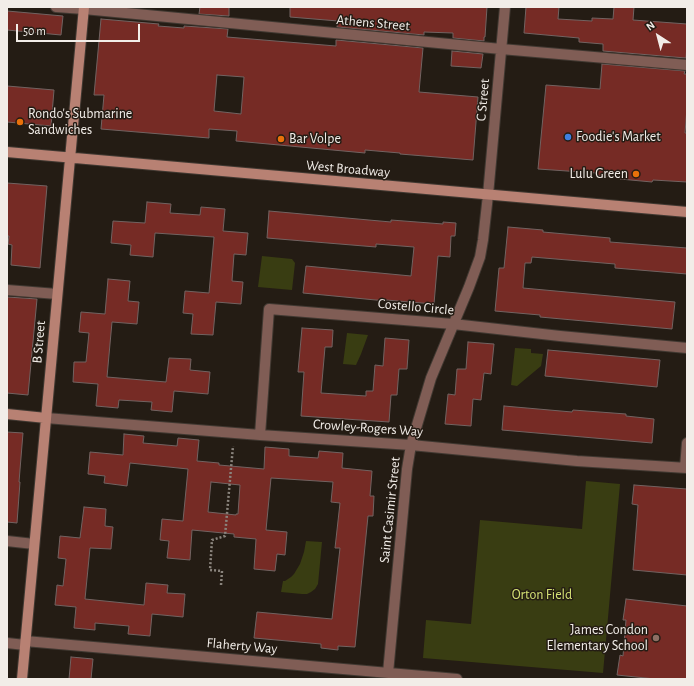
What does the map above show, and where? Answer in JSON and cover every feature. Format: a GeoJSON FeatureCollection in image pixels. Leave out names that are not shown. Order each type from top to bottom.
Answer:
{"type":"FeatureCollection","features":[{"type":"Feature","properties":{"kind":"main road","name":"B Street"},"geometry":{"type":"LineString","coordinates":[[22,679],[84,8]]}},
{"type":"Feature","properties":{"kind":"main road","name":"West Broadway"},"geometry":{"type":"LineString","coordinates":[[7,152],[687,212]]}},
{"type":"Feature","properties":{"kind":"main road"},"geometry":{"type":"LineString","coordinates":[[7,414],[46,418]]}},
{"type":"Feature","properties":{"kind":"street","name":"Athens Street"},"geometry":{"type":"LineString","coordinates":[[56,7],[84,8],[687,66]]}},
{"type":"Feature","properties":{"kind":"street","name":"C Street"},"geometry":{"type":"LineString","coordinates":[[488,195],[505,7]]}},
{"type":"Feature","properties":{"kind":"street","name":"Saint Casimir Street"},"geometry":{"type":"LineString","coordinates":[[388,673],[407,469],[411,445],[431,378],[469,288],[480,257],[488,195]]}},
{"type":"Feature","properties":{"kind":"street"},"geometry":{"type":"LineString","coordinates":[[7,290],[57,294]]}},
{"type":"Feature","properties":{"kind":"street","name":"Costello Circle"},"geometry":{"type":"LineString","coordinates":[[260,435],[269,309],[453,324],[687,348]]}},
{"type":"Feature","properties":{"kind":"street","name":"Crowley-Rogers Way"},"geometry":{"type":"LineString","coordinates":[[46,418],[411,445],[578,461],[686,468]]}},
{"type":"Feature","properties":{"kind":"street"},"geometry":{"type":"LineString","coordinates":[[686,468],[687,443]]}},
{"type":"Feature","properties":{"kind":"street"},"geometry":{"type":"LineString","coordinates":[[7,541],[34,544]]}},
{"type":"Feature","properties":{"kind":"street","name":"Flaherty Way"},"geometry":{"type":"LineString","coordinates":[[7,643],[25,643],[456,679]]}},
{"type":"Feature","properties":{"kind":"path"},"geometry":{"type":"LineString","coordinates":[[221,585],[222,571],[210,570],[212,540],[225,536],[234,433]]}},
{"type":"Feature","properties":{"kind":"green space"},"geometry":{"type":"Polygon","coordinates":[[[262,256],[292,259],[295,263],[292,290],[258,287],[262,256]]]}},
{"type":"Feature","properties":{"kind":"green space"},"geometry":{"type":"Polygon","coordinates":[[[347,333],[368,335],[356,365],[343,364],[347,333]]]}},
{"type":"Feature","properties":{"kind":"green space"},"geometry":{"type":"Polygon","coordinates":[[[515,348],[531,349],[531,353],[543,354],[541,366],[517,386],[511,385],[515,348]]]}},
{"type":"Feature","properties":{"kind":"green space","name":"Orton Field"},"geometry":{"type":"Polygon","coordinates":[[[586,481],[620,484],[603,673],[423,658],[426,620],[471,624],[480,520],[582,529],[586,481]]]}},
{"type":"Feature","properties":{"kind":"green space"},"geometry":{"type":"Polygon","coordinates":[[[306,541],[322,542],[318,584],[315,589],[307,594],[281,592],[283,581],[294,574],[300,564],[306,541]]]}},
{"type":"Feature","properties":{"kind":"building"},"geometry":{"type":"Polygon","coordinates":[[[200,7],[229,7],[229,16],[199,14],[200,7]]]}},
{"type":"Feature","properties":{"kind":"building"},"geometry":{"type":"Polygon","coordinates":[[[290,7],[487,7],[485,37],[484,41],[453,38],[453,33],[424,32],[424,35],[337,27],[338,21],[290,17],[290,7]]]}},
{"type":"Feature","properties":{"kind":"building"},"geometry":{"type":"Polygon","coordinates":[[[526,7],[559,7],[558,19],[592,21],[592,18],[613,19],[614,7],[634,7],[633,20],[687,24],[686,58],[603,51],[603,44],[579,42],[579,38],[524,33],[526,7]]]}},
{"type":"Feature","properties":{"kind":"building"},"geometry":{"type":"Polygon","coordinates":[[[7,11],[63,16],[61,35],[7,30],[7,11]]]}},
{"type":"Feature","properties":{"kind":"building"},"geometry":{"type":"Polygon","coordinates":[[[101,19],[159,24],[158,26],[228,29],[227,37],[336,46],[336,40],[423,48],[419,92],[478,97],[473,160],[365,150],[365,153],[236,141],[237,131],[209,129],[209,138],[101,129],[104,95],[94,95],[101,19]],[[217,75],[214,111],[241,114],[244,77],[217,75]]]}},
{"type":"Feature","properties":{"kind":"building"},"geometry":{"type":"Polygon","coordinates":[[[452,51],[483,54],[481,68],[451,66],[452,51]]]}},
{"type":"Feature","properties":{"kind":"building"},"geometry":{"type":"Polygon","coordinates":[[[602,64],[685,71],[684,74],[687,74],[685,133],[687,133],[687,182],[653,180],[652,182],[620,179],[596,175],[596,173],[538,169],[546,85],[600,89],[602,64]]]}},
{"type":"Feature","properties":{"kind":"building"},"geometry":{"type":"Polygon","coordinates":[[[7,86],[54,90],[51,126],[7,122],[7,86]]]}},
{"type":"Feature","properties":{"kind":"building"},"geometry":{"type":"Polygon","coordinates":[[[7,183],[47,186],[40,268],[11,265],[12,245],[8,244],[9,236],[7,236],[7,183]]]}},
{"type":"Feature","properties":{"kind":"building"},"geometry":{"type":"Polygon","coordinates":[[[147,202],[171,204],[170,213],[200,215],[201,207],[225,209],[223,231],[248,233],[246,255],[234,254],[232,281],[243,282],[241,304],[216,302],[213,335],[191,334],[193,314],[183,313],[185,291],[209,293],[214,237],[155,233],[153,257],[130,255],[131,245],[111,243],[113,221],[145,223],[147,202]]]}},
{"type":"Feature","properties":{"kind":"building"},"geometry":{"type":"Polygon","coordinates":[[[269,211],[391,222],[391,220],[443,224],[443,222],[456,223],[455,236],[451,236],[450,257],[438,256],[434,304],[303,293],[306,266],[411,276],[414,247],[376,244],[376,247],[267,238],[269,211]]]}},
{"type":"Feature","properties":{"kind":"building"},"geometry":{"type":"Polygon","coordinates":[[[508,227],[543,230],[543,232],[610,238],[610,242],[687,248],[687,274],[615,268],[615,264],[532,257],[531,263],[525,263],[523,288],[675,302],[672,329],[540,317],[540,315],[495,311],[499,268],[504,268],[508,227]]]}},
{"type":"Feature","properties":{"kind":"building"},"geometry":{"type":"Polygon","coordinates":[[[108,279],[130,281],[128,301],[139,302],[137,324],[112,322],[107,377],[166,382],[169,358],[191,359],[190,370],[210,372],[208,394],[174,391],[172,412],[151,410],[152,402],[119,400],[118,408],[96,406],[98,384],[73,382],[74,362],[86,362],[89,333],[79,332],[81,312],[105,314],[108,279]]]}},
{"type":"Feature","properties":{"kind":"building"},"geometry":{"type":"Polygon","coordinates":[[[7,297],[37,299],[28,395],[7,393],[7,297]]]}},
{"type":"Feature","properties":{"kind":"building"},"geometry":{"type":"Polygon","coordinates":[[[302,328],[333,330],[332,347],[325,347],[321,393],[366,396],[366,391],[373,391],[375,365],[383,366],[385,338],[409,340],[407,369],[399,369],[397,395],[391,395],[389,422],[301,416],[304,372],[298,372],[302,328]]]}},
{"type":"Feature","properties":{"kind":"building"},"geometry":{"type":"Polygon","coordinates":[[[468,342],[494,344],[491,374],[484,373],[481,400],[473,399],[471,426],[445,424],[448,394],[455,395],[457,369],[466,369],[468,342]]]}},
{"type":"Feature","properties":{"kind":"building"},"geometry":{"type":"Polygon","coordinates":[[[548,350],[660,360],[657,387],[545,376],[548,350]]]}},
{"type":"Feature","properties":{"kind":"building"},"geometry":{"type":"Polygon","coordinates":[[[504,406],[572,412],[573,410],[626,414],[626,416],[654,419],[652,443],[502,430],[504,406]]]}},
{"type":"Feature","properties":{"kind":"building"},"geometry":{"type":"Polygon","coordinates":[[[7,432],[23,433],[17,523],[7,522],[7,432]]]}},
{"type":"Feature","properties":{"kind":"building"},"geometry":{"type":"Polygon","coordinates":[[[124,434],[144,436],[143,443],[177,446],[178,438],[199,440],[197,461],[219,463],[219,465],[264,469],[265,447],[289,449],[289,456],[318,458],[319,451],[343,453],[342,468],[372,471],[370,496],[374,496],[373,516],[368,516],[355,647],[338,646],[338,650],[321,648],[321,644],[254,638],[257,612],[332,619],[340,548],[335,548],[340,503],[331,502],[333,482],[271,478],[266,530],[287,532],[285,555],[277,554],[275,571],[254,569],[256,539],[234,537],[234,534],[192,530],[190,560],[167,558],[169,541],[160,540],[162,519],[183,521],[188,469],[130,463],[127,486],[104,483],[105,476],[88,474],[90,452],[123,455],[124,434]],[[211,482],[208,512],[238,514],[240,485],[211,482]]]}},
{"type":"Feature","properties":{"kind":"building"},"geometry":{"type":"Polygon","coordinates":[[[634,485],[687,489],[687,575],[633,570],[638,505],[632,504],[634,485]]]}},
{"type":"Feature","properties":{"kind":"building"},"geometry":{"type":"Polygon","coordinates":[[[84,507],[106,509],[105,526],[113,527],[111,549],[90,548],[85,599],[144,605],[146,583],[168,585],[167,593],[185,594],[183,617],[152,614],[150,636],[128,634],[129,626],[95,623],[95,630],[74,628],[76,607],[55,605],[57,585],[63,586],[66,559],[58,558],[60,536],[80,538],[84,507]]]}},
{"type":"Feature","properties":{"kind":"building","name":"James Condon Elementary School"},"geometry":{"type":"Polygon","coordinates":[[[626,599],[687,606],[687,679],[655,679],[617,675],[620,655],[623,656],[626,620],[623,620],[626,599]]]}},
{"type":"Feature","properties":{"kind":"building"},"geometry":{"type":"Polygon","coordinates":[[[71,657],[93,659],[91,679],[69,679],[71,657]]]}},
{"type":"Feature","properties":{"kind":"place","name":"Rondo's Submarine Sandwiches"},"geometry":{"type":"Point","coordinates":[20,122]}},
{"type":"Feature","properties":{"kind":"place","name":"Foodie's Market"},"geometry":{"type":"Point","coordinates":[568,137]}},
{"type":"Feature","properties":{"kind":"place","name":"Bar Volpe"},"geometry":{"type":"Point","coordinates":[281,139]}},
{"type":"Feature","properties":{"kind":"place","name":"Lulu Green"},"geometry":{"type":"Point","coordinates":[636,174]}},
{"type":"Feature","properties":{"kind":"place","name":"James Condon Elementary School"},"geometry":{"type":"Point","coordinates":[656,638]}}]}
